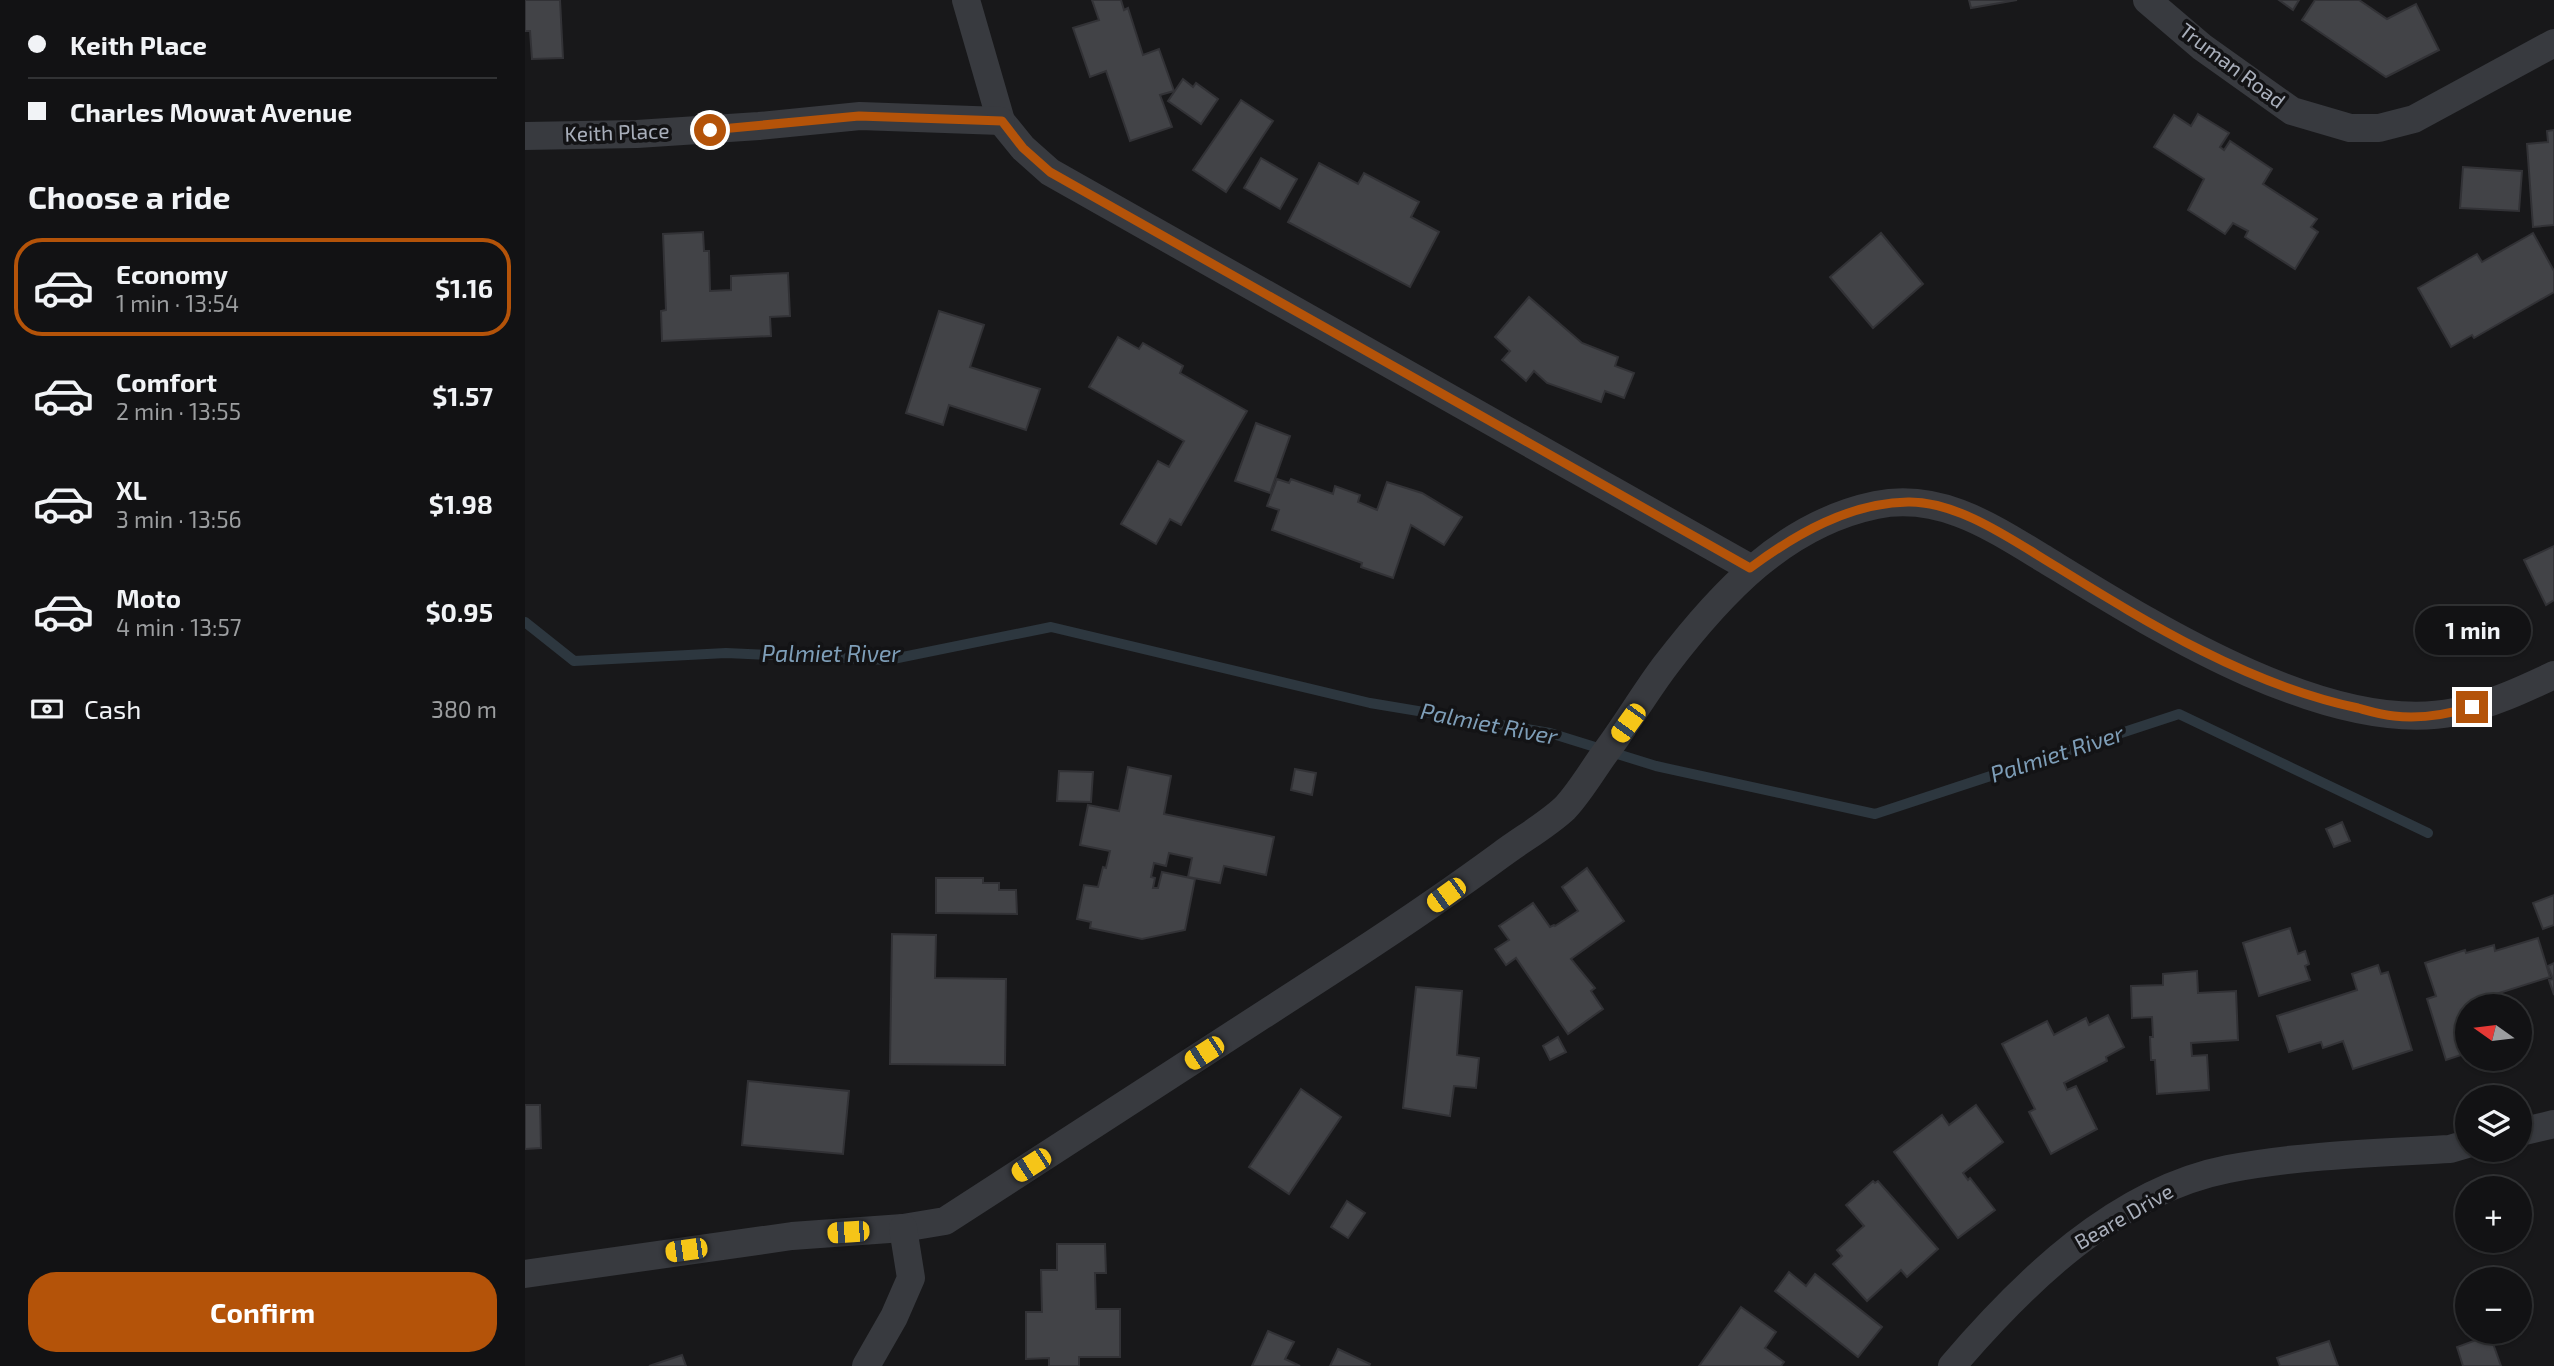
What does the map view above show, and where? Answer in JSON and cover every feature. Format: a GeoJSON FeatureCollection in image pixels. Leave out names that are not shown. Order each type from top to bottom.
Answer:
{"type":"FeatureCollection","features":[{"type":"Feature","properties":{"kind":"street"},"geometry":{"type":"LineString","coordinates":[[966,0],[1002,121],[1023,148],[1050,172],[1750,568]]}},
{"type":"Feature","properties":{"kind":"street","name":"Truman Road"},"geometry":{"type":"LineString","coordinates":[[2147,0],[2201,47],[2292,111],[2350,128],[2379,128],[2414,118],[2554,43]]}},
{"type":"Feature","properties":{"kind":"street","name":"Keith Place"},"geometry":{"type":"LineString","coordinates":[[525,136],[759,127],[859,116],[1002,121]]}},
{"type":"Feature","properties":{"kind":"street"},"geometry":{"type":"LineString","coordinates":[[525,1274],[792,1236],[903,1228],[945,1221],[1426,909],[1564,808],[1628,723],[1663,668],[1750,568],[1781,545],[1822,522],[1875,506],[1909,502],[1936,505],[2003,534],[2125,609],[2187,643],[2277,685],[2334,703],[2395,716],[2453,713],[2511,695],[2554,675]]}},
{"type":"Feature","properties":{"kind":"street"},"geometry":{"type":"LineString","coordinates":[[2532,1129],[2554,1124]]}},
{"type":"Feature","properties":{"kind":"street","name":"Beare Drive"},"geometry":{"type":"LineString","coordinates":[[1952,1366],[2045,1268],[2094,1229],[2180,1184],[2240,1167],[2329,1156],[2455,1148]]}},
{"type":"Feature","properties":{"kind":"street"},"geometry":{"type":"LineString","coordinates":[[866,1366],[894,1317],[911,1278],[903,1228]]}},
{"type":"Feature","properties":{"kind":"building"},"geometry":{"type":"Polygon","coordinates":[[[525,0],[560,0],[563,58],[532,59],[530,31],[525,31],[525,0]]]}},
{"type":"Feature","properties":{"kind":"building"},"geometry":{"type":"Polygon","coordinates":[[[1092,0],[1121,0],[1124,10],[1128,8],[1143,55],[1159,49],[1174,91],[1160,95],[1172,127],[1130,141],[1106,71],[1090,77],[1073,28],[1099,20],[1092,0]]]}},
{"type":"Feature","properties":{"kind":"building"},"geometry":{"type":"Polygon","coordinates":[[[1969,0],[2017,0],[1971,8],[1969,0]]]}},
{"type":"Feature","properties":{"kind":"building"},"geometry":{"type":"Polygon","coordinates":[[[2279,0],[2299,0],[2293,10],[2279,0]]]}},
{"type":"Feature","properties":{"kind":"building"},"geometry":{"type":"Polygon","coordinates":[[[2315,0],[2359,0],[2387,19],[2416,4],[2439,50],[2386,77],[2302,20],[2315,0]]]}},
{"type":"Feature","properties":{"kind":"building"},"geometry":{"type":"Polygon","coordinates":[[[1183,79],[1193,87],[1196,83],[1218,99],[1201,124],[1168,101],[1183,79]]]}},
{"type":"Feature","properties":{"kind":"building"},"geometry":{"type":"Polygon","coordinates":[[[1241,100],[1273,121],[1226,192],[1193,170],[1241,100]]]}},
{"type":"Feature","properties":{"kind":"building"},"geometry":{"type":"Polygon","coordinates":[[[2198,114],[2229,133],[2220,147],[2224,150],[2230,141],[2272,169],[2263,184],[2317,219],[2311,227],[2318,232],[2295,269],[2245,237],[2248,231],[2233,223],[2225,234],[2188,210],[2204,179],[2154,147],[2174,115],[2191,126],[2198,114]]]}},
{"type":"Feature","properties":{"kind":"building"},"geometry":{"type":"Polygon","coordinates":[[[2554,130],[2554,225],[2533,227],[2527,144],[2548,142],[2547,131],[2554,130]]]}},
{"type":"Feature","properties":{"kind":"building"},"geometry":{"type":"Polygon","coordinates":[[[1261,158],[1297,179],[1280,209],[1244,188],[1261,158]]]}},
{"type":"Feature","properties":{"kind":"building"},"geometry":{"type":"Polygon","coordinates":[[[1319,163],[1358,184],[1364,173],[1419,202],[1411,217],[1439,232],[1410,287],[1288,222],[1319,163]]]}},
{"type":"Feature","properties":{"kind":"building"},"geometry":{"type":"Polygon","coordinates":[[[2463,167],[2522,171],[2519,211],[2460,208],[2463,167]]]}},
{"type":"Feature","properties":{"kind":"building"},"geometry":{"type":"Polygon","coordinates":[[[703,232],[704,251],[709,251],[710,291],[731,290],[731,276],[788,273],[790,316],[770,317],[771,336],[662,341],[661,311],[666,310],[663,234],[703,232]]]}},
{"type":"Feature","properties":{"kind":"building"},"geometry":{"type":"Polygon","coordinates":[[[1881,233],[1923,284],[1873,328],[1830,277],[1881,233]]]}},
{"type":"Feature","properties":{"kind":"building"},"geometry":{"type":"Polygon","coordinates":[[[2533,233],[2554,271],[2554,292],[2474,338],[2472,335],[2451,347],[2418,288],[2477,254],[2482,262],[2533,233]]]}},
{"type":"Feature","properties":{"kind":"building"},"geometry":{"type":"Polygon","coordinates":[[[1529,297],[1582,343],[1618,357],[1615,366],[1634,373],[1624,398],[1605,391],[1601,402],[1547,383],[1534,371],[1526,381],[1502,360],[1510,351],[1495,337],[1529,297]]]}},
{"type":"Feature","properties":{"kind":"building"},"geometry":{"type":"Polygon","coordinates":[[[939,311],[984,325],[970,367],[1040,389],[1026,430],[949,405],[943,425],[906,413],[939,311]]]}},
{"type":"Feature","properties":{"kind":"building"},"geometry":{"type":"Polygon","coordinates":[[[1118,337],[1139,349],[1143,343],[1183,366],[1180,373],[1247,411],[1181,525],[1170,519],[1156,544],[1121,524],[1158,461],[1169,467],[1184,441],[1089,387],[1118,337]]]}},
{"type":"Feature","properties":{"kind":"building"},"geometry":{"type":"Polygon","coordinates":[[[1256,423],[1290,436],[1270,493],[1235,481],[1256,423]]]}},
{"type":"Feature","properties":{"kind":"building"},"geometry":{"type":"Polygon","coordinates":[[[1277,479],[1289,483],[1291,479],[1333,494],[1335,486],[1360,495],[1358,502],[1377,510],[1387,482],[1422,493],[1462,517],[1444,545],[1411,525],[1393,578],[1361,567],[1362,563],[1272,530],[1279,510],[1267,506],[1277,479]]]}},
{"type":"Feature","properties":{"kind":"building"},"geometry":{"type":"Polygon","coordinates":[[[2554,546],[2554,600],[2546,605],[2524,560],[2554,546]]]}},
{"type":"Feature","properties":{"kind":"building"},"geometry":{"type":"Polygon","coordinates":[[[1128,767],[1171,776],[1164,814],[1274,837],[1266,875],[1224,866],[1220,883],[1188,877],[1192,858],[1169,853],[1166,866],[1154,863],[1151,877],[1155,878],[1153,888],[1158,888],[1162,872],[1195,879],[1185,930],[1142,939],[1090,928],[1091,922],[1077,919],[1084,885],[1098,887],[1110,851],[1080,845],[1088,805],[1119,811],[1128,767]]]}},
{"type":"Feature","properties":{"kind":"building"},"geometry":{"type":"Polygon","coordinates":[[[1295,769],[1316,773],[1312,795],[1291,790],[1295,769]]]}},
{"type":"Feature","properties":{"kind":"building"},"geometry":{"type":"Polygon","coordinates":[[[1059,771],[1093,772],[1091,802],[1057,801],[1059,771]]]}},
{"type":"Feature","properties":{"kind":"building"},"geometry":{"type":"Polygon","coordinates":[[[2342,822],[2350,841],[2334,847],[2326,829],[2342,822]]]}},
{"type":"Feature","properties":{"kind":"building"},"geometry":{"type":"Polygon","coordinates":[[[1587,868],[1624,921],[1571,959],[1595,988],[1591,991],[1603,1009],[1568,1034],[1516,958],[1506,965],[1495,949],[1509,940],[1499,926],[1533,903],[1550,927],[1578,911],[1562,887],[1587,868]]]}},
{"type":"Feature","properties":{"kind":"building"},"geometry":{"type":"Polygon","coordinates":[[[936,878],[983,878],[983,883],[999,883],[999,890],[1016,890],[1017,914],[936,913],[936,878]]]}},
{"type":"Feature","properties":{"kind":"building"},"geometry":{"type":"Polygon","coordinates":[[[2554,895],[2554,925],[2543,929],[2533,903],[2554,895]]]}},
{"type":"Feature","properties":{"kind":"building"},"geometry":{"type":"Polygon","coordinates":[[[2290,928],[2298,954],[2305,951],[2309,964],[2305,966],[2310,980],[2259,996],[2243,943],[2290,928]]]}},
{"type":"Feature","properties":{"kind":"building"},"geometry":{"type":"Polygon","coordinates":[[[892,934],[936,935],[935,978],[1006,979],[1005,1065],[890,1064],[892,934]]]}},
{"type":"Feature","properties":{"kind":"building"},"geometry":{"type":"Polygon","coordinates":[[[2538,938],[2550,977],[2496,994],[2455,994],[2455,1057],[2446,1060],[2427,999],[2436,996],[2425,963],[2465,950],[2466,953],[2494,945],[2495,951],[2538,938]]]}},
{"type":"Feature","properties":{"kind":"building"},"geometry":{"type":"Polygon","coordinates":[[[2554,963],[2554,995],[2549,980],[2553,979],[2548,966],[2554,963]]]}},
{"type":"Feature","properties":{"kind":"building"},"geometry":{"type":"Polygon","coordinates":[[[2378,965],[2381,974],[2388,972],[2412,1050],[2353,1069],[2343,1041],[2323,1048],[2321,1042],[2289,1052],[2277,1016],[2357,990],[2352,974],[2378,965]]]}},
{"type":"Feature","properties":{"kind":"building"},"geometry":{"type":"Polygon","coordinates":[[[2197,971],[2198,993],[2236,991],[2238,1040],[2191,1043],[2192,1056],[2207,1055],[2209,1090],[2157,1094],[2155,1060],[2151,1060],[2152,1017],[2132,1018],[2131,986],[2163,985],[2163,974],[2197,971]]]}},
{"type":"Feature","properties":{"kind":"building"},"geometry":{"type":"Polygon","coordinates":[[[1416,987],[1462,991],[1457,1055],[1479,1058],[1476,1088],[1454,1086],[1450,1116],[1403,1108],[1416,987]]]}},
{"type":"Feature","properties":{"kind":"building"},"geometry":{"type":"Polygon","coordinates":[[[2108,1015],[2124,1047],[2106,1057],[2107,1061],[2064,1083],[2067,1090],[2076,1086],[2097,1129],[2051,1154],[2029,1112],[2035,1109],[2002,1044],[2047,1021],[2054,1035],[2086,1018],[2089,1025],[2108,1015]]]}},
{"type":"Feature","properties":{"kind":"building"},"geometry":{"type":"Polygon","coordinates":[[[1558,1037],[1566,1052],[1550,1060],[1543,1046],[1558,1037]]]}},
{"type":"Feature","properties":{"kind":"building"},"geometry":{"type":"Polygon","coordinates":[[[748,1081],[849,1091],[843,1154],[742,1145],[748,1081]]]}},
{"type":"Feature","properties":{"kind":"building"},"geometry":{"type":"Polygon","coordinates":[[[1301,1089],[1341,1117],[1289,1194],[1249,1167],[1301,1089]]]}},
{"type":"Feature","properties":{"kind":"building"},"geometry":{"type":"Polygon","coordinates":[[[525,1105],[540,1105],[541,1148],[525,1149],[525,1105]]]}},
{"type":"Feature","properties":{"kind":"building"},"geometry":{"type":"Polygon","coordinates":[[[1976,1105],[2003,1142],[1963,1173],[1995,1210],[1958,1238],[1894,1152],[1942,1115],[1949,1125],[1976,1105]]]}},
{"type":"Feature","properties":{"kind":"building"},"geometry":{"type":"Polygon","coordinates":[[[1873,1181],[1878,1181],[1938,1249],[1907,1277],[1901,1270],[1867,1301],[1833,1264],[1842,1256],[1837,1250],[1864,1226],[1846,1205],[1873,1181]]]}},
{"type":"Feature","properties":{"kind":"building"},"geometry":{"type":"Polygon","coordinates":[[[1347,1201],[1365,1213],[1348,1238],[1331,1227],[1347,1201]]]}},
{"type":"Feature","properties":{"kind":"building"},"geometry":{"type":"Polygon","coordinates":[[[1057,1244],[1105,1244],[1106,1273],[1095,1273],[1096,1309],[1120,1309],[1120,1357],[1079,1357],[1079,1366],[1049,1366],[1049,1358],[1026,1359],[1026,1312],[1042,1312],[1041,1270],[1057,1270],[1057,1244]]]}},
{"type":"Feature","properties":{"kind":"building"},"geometry":{"type":"Polygon","coordinates":[[[1789,1272],[1806,1286],[1815,1274],[1882,1327],[1858,1357],[1775,1291],[1789,1272]]]}},
{"type":"Feature","properties":{"kind":"building"},"geometry":{"type":"Polygon","coordinates":[[[1741,1307],[1776,1332],[1765,1348],[1784,1362],[1781,1366],[1699,1366],[1741,1307]]]}},
{"type":"Feature","properties":{"kind":"building"},"geometry":{"type":"Polygon","coordinates":[[[1268,1331],[1294,1342],[1285,1359],[1300,1366],[1252,1366],[1268,1331]]]}},
{"type":"Feature","properties":{"kind":"building"},"geometry":{"type":"Polygon","coordinates":[[[2329,1341],[2338,1366],[2280,1366],[2277,1358],[2329,1341]]]}},
{"type":"Feature","properties":{"kind":"building"},"geometry":{"type":"Polygon","coordinates":[[[2465,1344],[2493,1344],[2501,1366],[2463,1366],[2457,1347],[2465,1344]]]}},
{"type":"Feature","properties":{"kind":"building"},"geometry":{"type":"Polygon","coordinates":[[[1338,1349],[1370,1364],[1369,1366],[1330,1366],[1338,1349]]]}},
{"type":"Feature","properties":{"kind":"building"},"geometry":{"type":"Polygon","coordinates":[[[682,1355],[686,1366],[649,1366],[682,1355]]]}},
{"type":"Feature","properties":{"kind":"waterway","name":"Palmiet River"},"geometry":{"type":"LineString","coordinates":[[525,622],[574,661],[726,653],[888,660],[1051,627],[1370,703],[1550,733],[1656,766],[1875,814],[2179,714],[2428,833]]}},
{"type":"Feature","properties":{"kind":"route"},"geometry":{"type":"LineString","coordinates":[[710,130],[859,116],[1002,121],[1023,148],[1050,172],[1750,568],[1781,545],[1822,522],[1875,506],[1909,502],[1936,505],[2003,534],[2125,609],[2187,643],[2277,685],[2334,703],[2395,716],[2453,713],[2472,707]]}}]}
